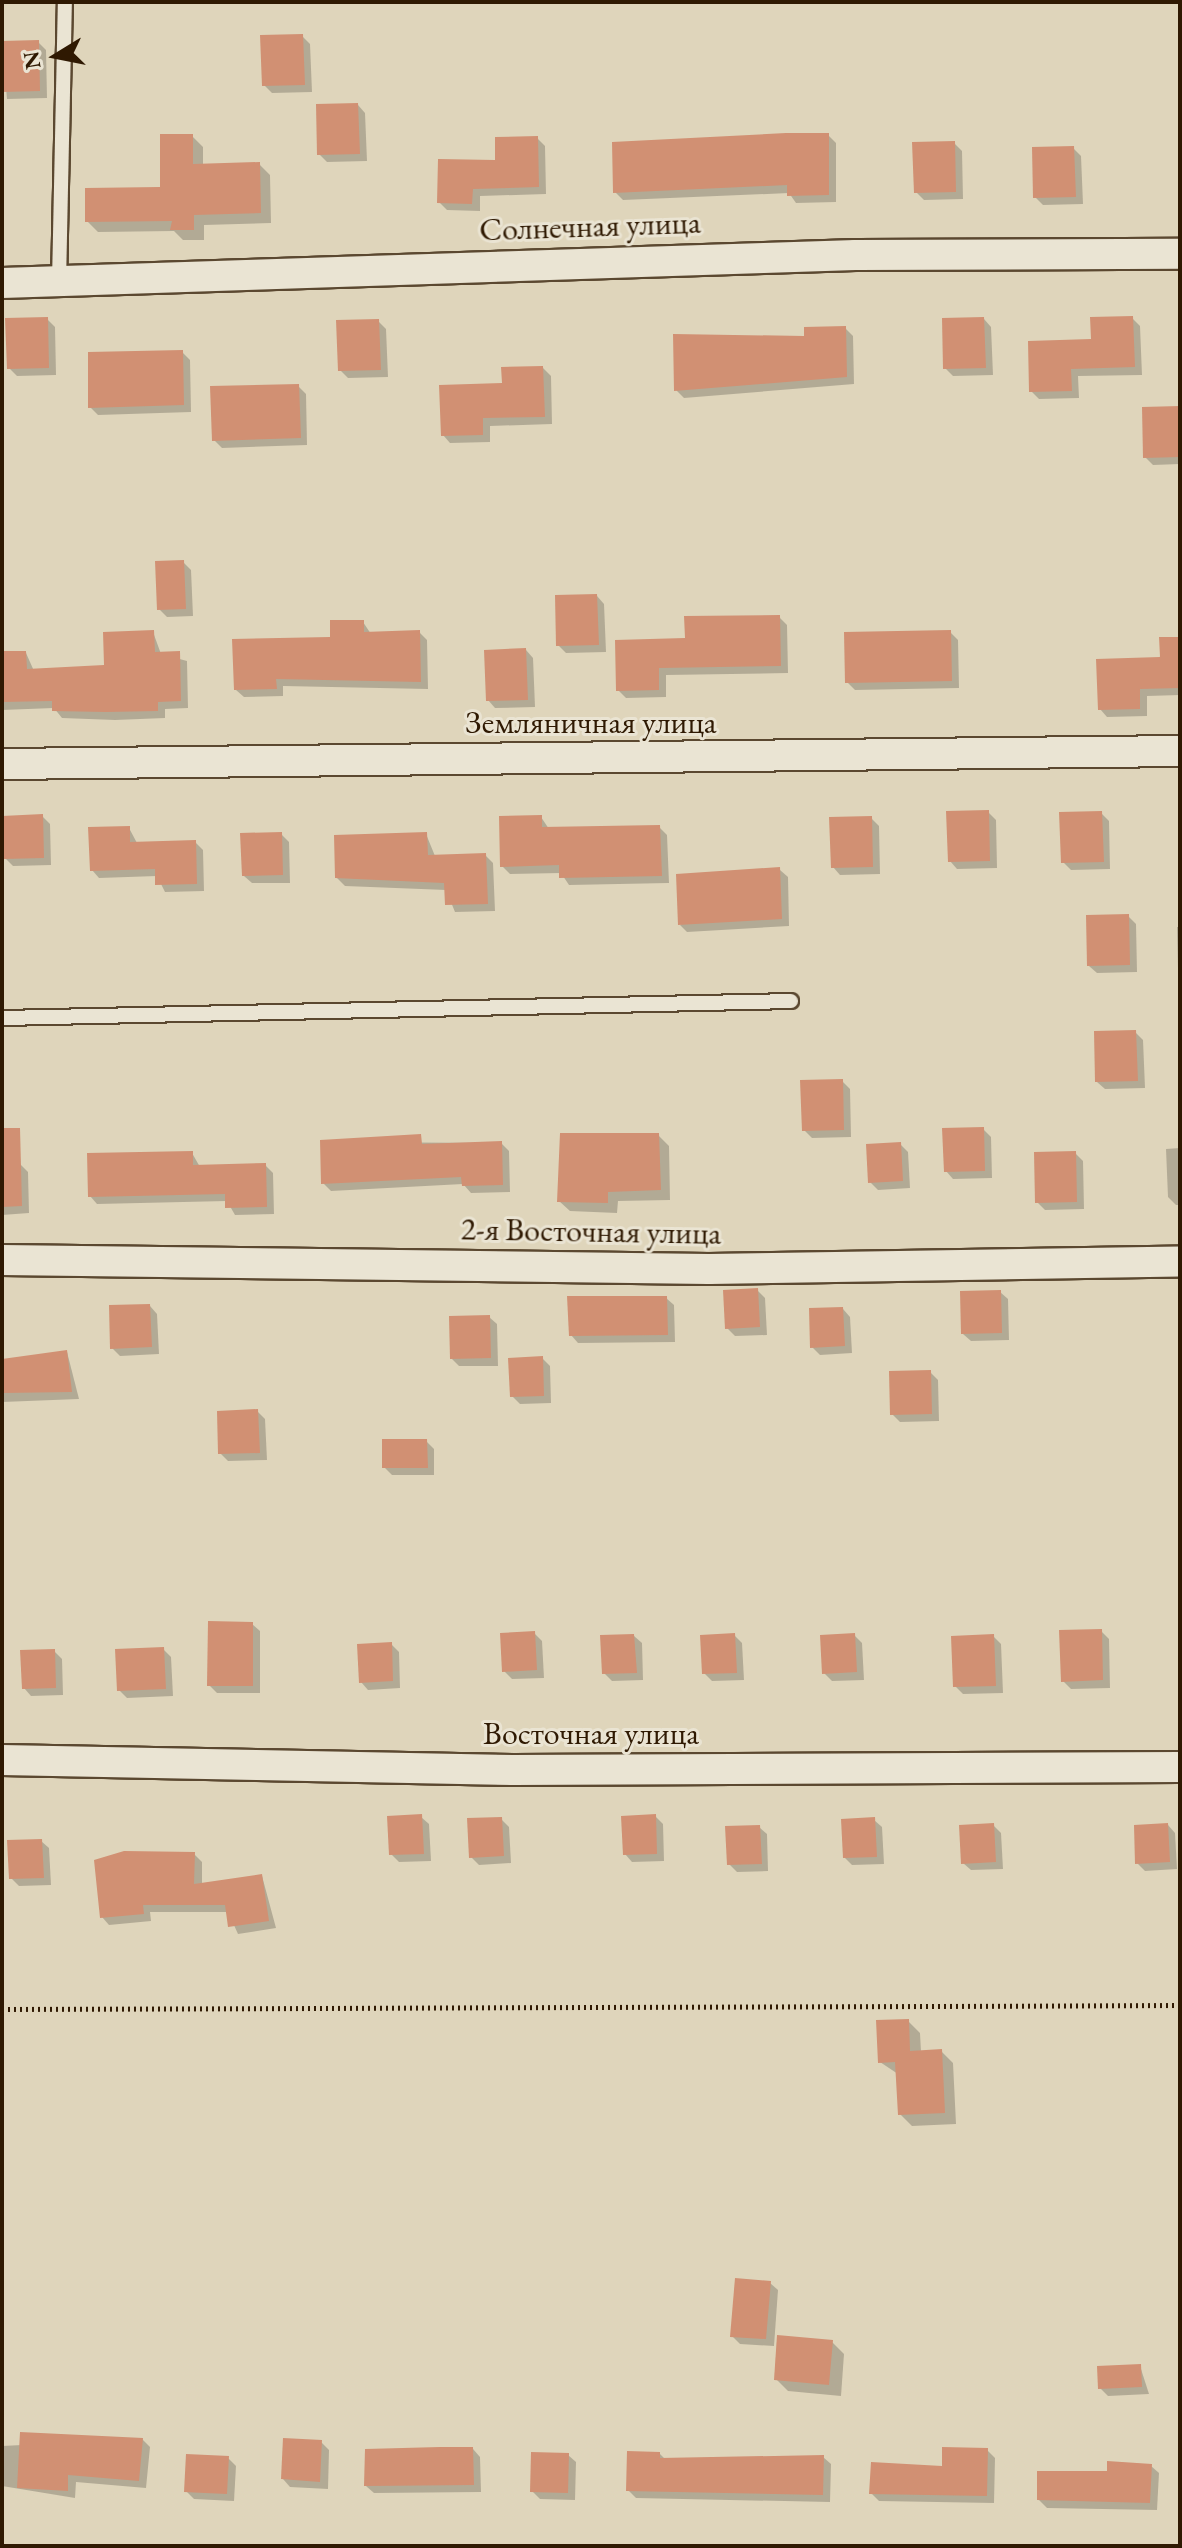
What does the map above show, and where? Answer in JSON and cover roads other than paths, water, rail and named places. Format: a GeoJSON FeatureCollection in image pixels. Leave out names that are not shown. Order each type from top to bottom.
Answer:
{"type":"FeatureCollection","features":[{"type":"Feature","properties":{"kind":"street","name":"Солнечная улица"},"geometry":{"type":"LineString","coordinates":[[2,283],[776,257],[1180,254]]}},
{"type":"Feature","properties":{"kind":"street","name":"Земляничная улица"},"geometry":{"type":"LineString","coordinates":[[2,764],[1180,751]]}},
{"type":"Feature","properties":{"kind":"street","name":"2-я Восточная улица"},"geometry":{"type":"LineString","coordinates":[[2,1260],[709,1269],[1180,1262]]}},
{"type":"Feature","properties":{"kind":"street","name":"Восточная улица"},"geometry":{"type":"LineString","coordinates":[[2,1760],[513,1770],[1180,1767]]}},
{"type":"Feature","properties":{"kind":"lane"},"geometry":{"type":"LineString","coordinates":[[59,283],[65,2]]}},
{"type":"Feature","properties":{"kind":"lane"},"geometry":{"type":"LineString","coordinates":[[2,1018],[791,1001]]}}]}
